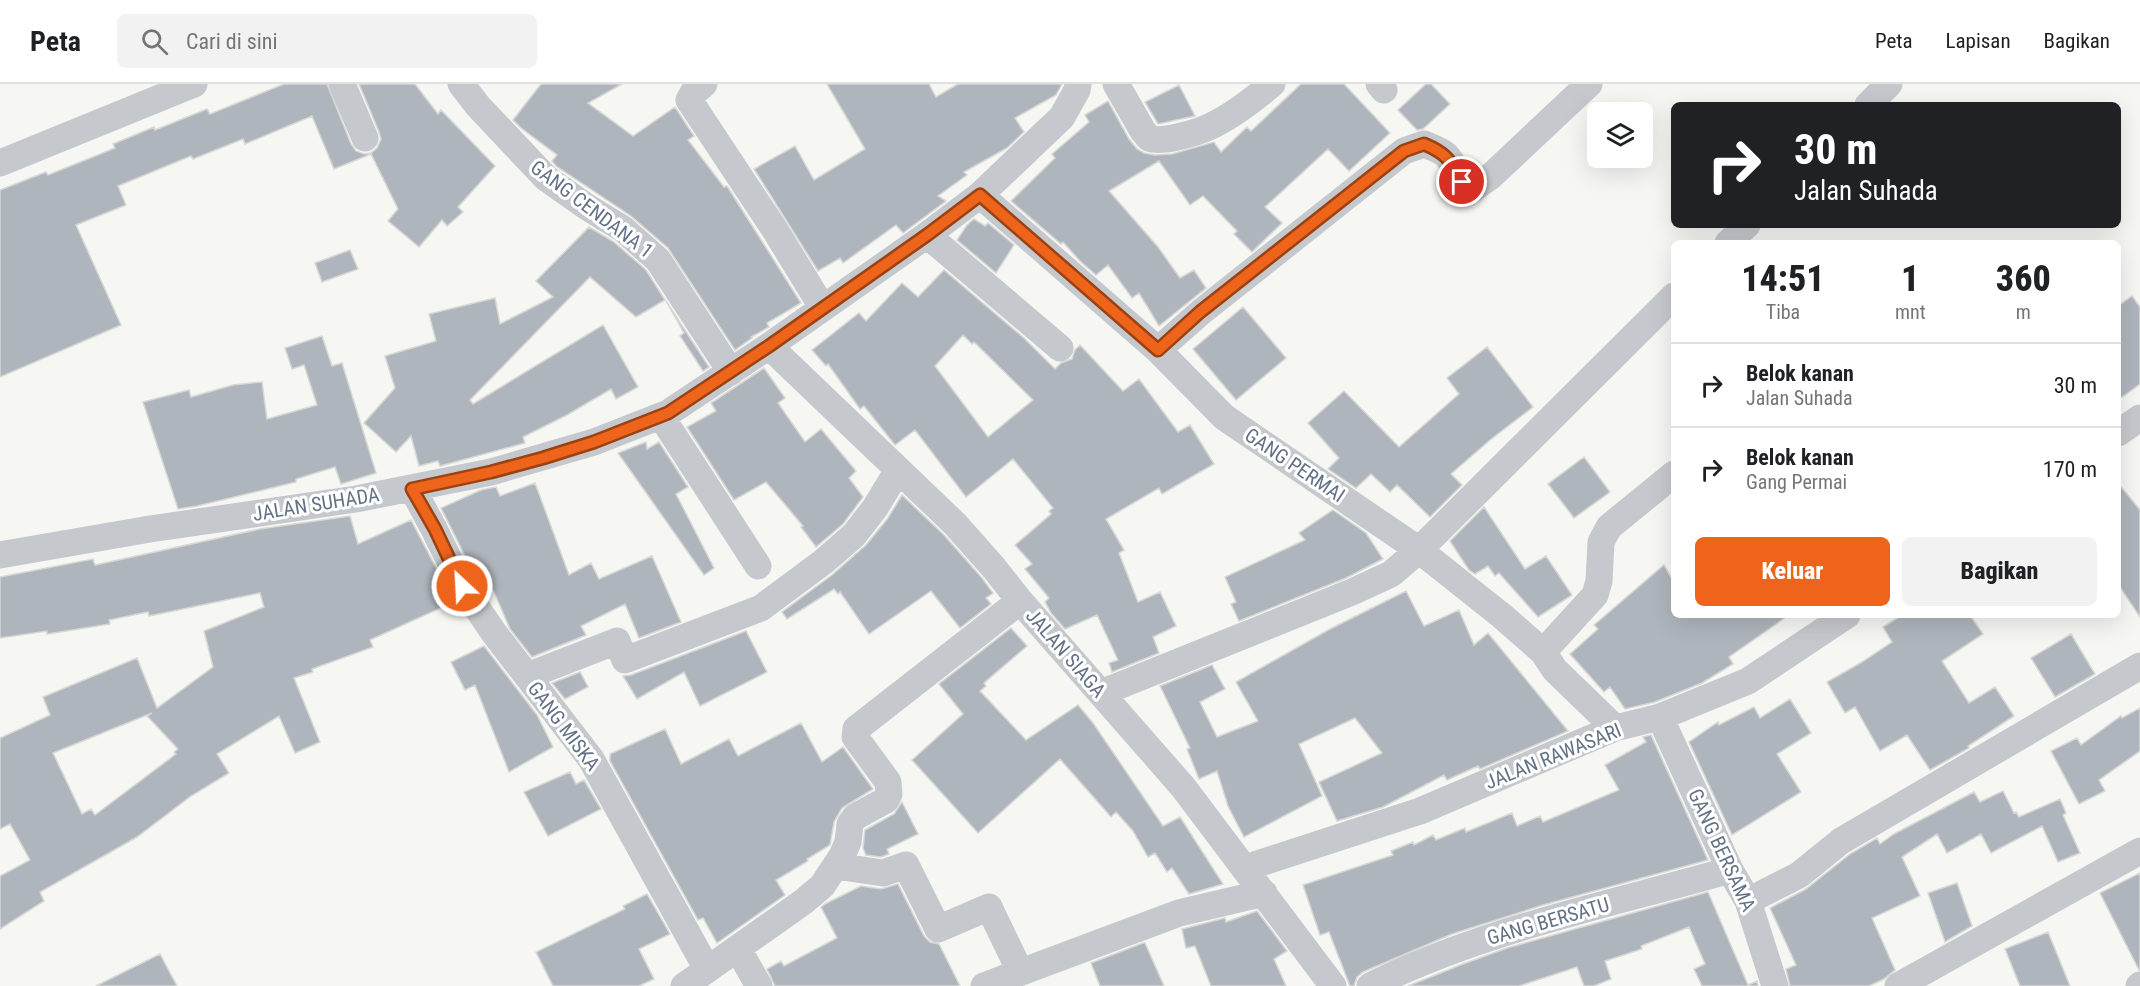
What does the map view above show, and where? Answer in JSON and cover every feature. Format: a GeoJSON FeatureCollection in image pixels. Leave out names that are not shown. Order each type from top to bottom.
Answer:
{"type":"FeatureCollection","features":[{"type":"Feature","properties":{"kind":"street"},"geometry":{"type":"LineString","coordinates":[[0,163],[194,84]]}},
{"type":"Feature","properties":{"kind":"street"},"geometry":{"type":"LineString","coordinates":[[342,84],[365,138]]}},
{"type":"Feature","properties":{"kind":"street","name":"GANG CENDANA 1"},"geometry":{"type":"LineString","coordinates":[[461,84],[478,106],[546,178],[623,229],[658,260],[731,372]]}},
{"type":"Feature","properties":{"kind":"street"},"geometry":{"type":"LineString","coordinates":[[704,84],[693,93],[689,100],[775,230],[822,307]]}},
{"type":"Feature","properties":{"kind":"street","name":"JALAN SUHADA"},"geometry":{"type":"LineString","coordinates":[[0,555],[412,489],[543,458],[594,442],[668,413],[769,346],[980,195],[1062,117],[1071,103],[1078,84]]}},
{"type":"Feature","properties":{"kind":"street"},"geometry":{"type":"LineString","coordinates":[[1116,84],[1143,131],[1149,138],[1157,140],[1209,127],[1253,100],[1272,84]]}},
{"type":"Feature","properties":{"kind":"street"},"geometry":{"type":"LineString","coordinates":[[1158,350],[1200,312],[1404,151],[1424,144],[1435,148],[1447,156],[1462,182],[1474,188],[1490,177],[1589,84]]}},
{"type":"Feature","properties":{"kind":"street"},"geometry":{"type":"LineString","coordinates":[[1871,102],[1889,84]]}},
{"type":"Feature","properties":{"kind":"street","name":"GANG PERMAI"},"geometry":{"type":"LineString","coordinates":[[980,195],[1158,350],[1224,417],[1419,550],[1502,615],[1543,652],[1555,670],[1615,728]]}},
{"type":"Feature","properties":{"kind":"street"},"geometry":{"type":"LineString","coordinates":[[1731,240],[1744,228]]}},
{"type":"Feature","properties":{"kind":"street"},"geometry":{"type":"LineString","coordinates":[[927,235],[1060,348]]}},
{"type":"Feature","properties":{"kind":"street"},"geometry":{"type":"LineString","coordinates":[[1101,693],[1352,592],[1390,574],[1419,550],[1671,299]]}},
{"type":"Feature","properties":{"kind":"street","name":"JALAN SIAGA"},"geometry":{"type":"LineString","coordinates":[[769,346],[955,524],[994,568],[1020,601],[1184,787],[1333,986]]}},
{"type":"Feature","properties":{"kind":"street"},"geometry":{"type":"LineString","coordinates":[[661,416],[758,566]]}},
{"type":"Feature","properties":{"kind":"street"},"geometry":{"type":"LineString","coordinates":[[527,676],[617,640],[625,660],[761,608],[823,562],[854,535],[875,508],[898,470]]}},
{"type":"Feature","properties":{"kind":"street"},"geometry":{"type":"LineString","coordinates":[[1543,652],[1595,595],[1599,580],[1602,542],[1610,527],[1671,476]]}},
{"type":"Feature","properties":{"kind":"street","name":"GANG MISKA"},"geometry":{"type":"LineString","coordinates":[[412,489],[435,529],[462,586],[591,759],[707,969]]}},
{"type":"Feature","properties":{"kind":"street"},"geometry":{"type":"LineString","coordinates":[[684,986],[738,949],[822,885],[842,854],[850,824],[855,818],[886,800],[889,794],[888,782],[855,737],[856,729],[1020,601]]}},
{"type":"Feature","properties":{"kind":"street","name":"JALAN RAWASARI"},"geometry":{"type":"LineString","coordinates":[[1245,868],[1420,811],[1615,728],[1660,717],[1748,681],[1842,618]]}},
{"type":"Feature","properties":{"kind":"street"},"geometry":{"type":"LineString","coordinates":[[1748,901],[1799,875],[1841,841],[2140,666]]}},
{"type":"Feature","properties":{"kind":"street","name":"GANG BERSAMA"},"geometry":{"type":"LineString","coordinates":[[1660,717],[1730,870],[1748,901],[1775,986]]}},
{"type":"Feature","properties":{"kind":"street"},"geometry":{"type":"LineString","coordinates":[[1898,986],[2140,851]]}},
{"type":"Feature","properties":{"kind":"street"},"geometry":{"type":"LineString","coordinates":[[842,854],[883,873],[906,865],[938,929],[989,907],[1014,959]]}},
{"type":"Feature","properties":{"kind":"street","name":"GANG BERSATU"},"geometry":{"type":"LineString","coordinates":[[1370,986],[1447,951],[1528,924],[1642,896],[1730,870]]}},
{"type":"Feature","properties":{"kind":"street"},"geometry":{"type":"LineString","coordinates":[[984,986],[1179,913],[1264,893]]}},
{"type":"Feature","properties":{"kind":"street"},"geometry":{"type":"LineString","coordinates":[[738,949],[759,986]]}},
{"type":"Feature","properties":{"kind":"building"},"geometry":{"type":"Polygon","coordinates":[[[284,84],[327,84],[351,144],[356,151],[364,154],[371,153],[377,148],[381,139],[359,84],[415,84],[438,114],[441,110],[495,166],[458,207],[463,212],[447,226],[442,220],[419,247],[388,221],[398,209],[371,154],[334,169],[312,116],[245,144],[243,139],[193,159],[191,156],[118,186],[126,205],[76,225],[121,325],[0,377],[0,190],[46,172],[48,175],[115,148],[113,144],[154,127],[155,130],[207,109],[210,114],[284,84]]]}},
{"type":"Feature","properties":{"kind":"building"},"geometry":{"type":"Polygon","coordinates":[[[541,84],[622,84],[588,103],[633,136],[675,107],[694,136],[688,140],[724,187],[727,186],[801,303],[767,323],[769,327],[751,337],[735,350],[668,248],[631,216],[556,166],[552,161],[557,155],[513,120],[541,84]]]}},
{"type":"Feature","properties":{"kind":"building"},"geometry":{"type":"Polygon","coordinates":[[[827,84],[929,84],[936,97],[958,84],[1062,84],[1056,95],[1015,118],[1024,132],[1007,148],[964,172],[967,175],[938,196],[946,201],[903,233],[896,225],[843,263],[840,258],[818,271],[754,169],[795,146],[814,180],[865,149],[827,84]]]}},
{"type":"Feature","properties":{"kind":"building"},"geometry":{"type":"Polygon","coordinates":[[[1301,84],[1344,84],[1390,133],[1349,171],[1328,149],[1265,207],[1282,223],[1252,252],[1234,234],[1237,231],[1203,196],[1190,205],[1159,161],[1109,191],[1158,247],[1180,278],[1194,270],[1206,288],[1159,326],[1139,293],[1132,298],[1108,265],[1096,275],[1063,242],[1061,244],[1011,201],[1055,158],[1052,154],[1089,122],[1085,115],[1108,101],[1129,139],[1137,149],[1144,153],[1172,154],[1214,142],[1221,152],[1247,127],[1251,131],[1301,84]]]}},
{"type":"Feature","properties":{"kind":"building"},"geometry":{"type":"Polygon","coordinates":[[[1426,84],[1431,84],[1450,104],[1423,129],[1417,130],[1398,110],[1426,84]]]}},
{"type":"Feature","properties":{"kind":"building"},"geometry":{"type":"Polygon","coordinates":[[[1179,85],[1195,116],[1158,124],[1145,102],[1179,85]]]}},
{"type":"Feature","properties":{"kind":"building"},"geometry":{"type":"Polygon","coordinates":[[[974,219],[985,226],[988,223],[1014,245],[996,273],[957,240],[974,219]]]}},
{"type":"Feature","properties":{"kind":"building"},"geometry":{"type":"Polygon","coordinates":[[[589,227],[614,242],[646,270],[665,300],[636,317],[590,277],[470,400],[473,404],[603,325],[638,387],[616,399],[611,389],[523,437],[525,443],[440,466],[438,461],[419,466],[411,436],[396,452],[364,423],[395,388],[385,356],[436,341],[429,314],[495,298],[500,324],[553,297],[536,281],[589,227]]]}},
{"type":"Feature","properties":{"kind":"building"},"geometry":{"type":"Polygon","coordinates":[[[350,250],[358,269],[322,282],[315,263],[350,250]]]}},
{"type":"Feature","properties":{"kind":"building"},"geometry":{"type":"Polygon","coordinates":[[[944,270],[1024,338],[1055,369],[1061,363],[1072,359],[1075,350],[1080,345],[1123,391],[1139,379],[1178,432],[1190,425],[1214,464],[1162,494],[1159,488],[1106,519],[1124,550],[1119,553],[1138,602],[1160,592],[1176,626],[1153,637],[1159,653],[1112,672],[1109,663],[1118,660],[1097,615],[1065,629],[1051,613],[1045,602],[1049,598],[1025,569],[1032,564],[1015,545],[1051,514],[1049,511],[1053,508],[1013,459],[966,497],[915,430],[895,445],[864,406],[860,409],[828,364],[826,366],[812,350],[859,313],[866,321],[902,283],[918,297],[944,270]],[[963,335],[935,366],[988,437],[1033,400],[974,342],[972,344],[963,335]]]}},
{"type":"Feature","properties":{"kind":"building"},"geometry":{"type":"Polygon","coordinates":[[[2132,296],[2140,307],[2140,384],[2121,398],[2121,304],[2132,296]]]}},
{"type":"Feature","properties":{"kind":"building"},"geometry":{"type":"Polygon","coordinates":[[[666,301],[709,367],[703,371],[680,336],[684,333],[666,301]]]}},
{"type":"Feature","properties":{"kind":"building"},"geometry":{"type":"Polygon","coordinates":[[[1243,307],[1286,358],[1236,400],[1193,349],[1243,307]]]}},
{"type":"Feature","properties":{"kind":"building"},"geometry":{"type":"Polygon","coordinates":[[[322,336],[332,366],[342,363],[376,473],[341,484],[335,467],[296,479],[296,482],[178,509],[143,402],[189,390],[191,397],[233,385],[262,382],[267,419],[317,405],[304,365],[292,369],[285,348],[322,336]]]}},
{"type":"Feature","properties":{"kind":"building"},"geometry":{"type":"Polygon","coordinates":[[[1487,347],[1533,407],[1451,474],[1462,485],[1430,517],[1397,485],[1390,492],[1371,474],[1356,488],[1328,469],[1339,458],[1308,423],[1344,391],[1399,447],[1459,394],[1447,378],[1487,347]]]}},
{"type":"Feature","properties":{"kind":"building"},"geometry":{"type":"Polygon","coordinates":[[[764,368],[785,398],[778,403],[805,442],[821,429],[856,471],[849,478],[863,497],[843,524],[816,547],[801,527],[803,526],[766,482],[734,500],[687,427],[716,411],[711,403],[764,368]]]}},
{"type":"Feature","properties":{"kind":"building"},"geometry":{"type":"Polygon","coordinates":[[[646,442],[647,449],[659,442],[688,487],[676,494],[714,568],[704,575],[618,453],[646,442]]]}},
{"type":"Feature","properties":{"kind":"building"},"geometry":{"type":"Polygon","coordinates":[[[1584,457],[1610,492],[1574,518],[1548,484],[1584,457]]]}},
{"type":"Feature","properties":{"kind":"building"},"geometry":{"type":"Polygon","coordinates":[[[535,483],[569,575],[591,563],[599,579],[652,556],[681,622],[639,638],[625,604],[581,626],[586,635],[532,657],[510,629],[491,585],[483,589],[476,578],[441,508],[481,490],[496,487],[500,496],[535,483]]]}},
{"type":"Feature","properties":{"kind":"building"},"geometry":{"type":"Polygon","coordinates":[[[2121,487],[2140,510],[2140,617],[2121,588],[2121,487]]]}},
{"type":"Feature","properties":{"kind":"building"},"geometry":{"type":"Polygon","coordinates":[[[902,495],[944,535],[982,578],[993,593],[986,598],[991,604],[960,628],[931,591],[869,634],[840,592],[838,594],[834,589],[787,619],[782,612],[832,575],[866,545],[888,518],[902,495]]]}},
{"type":"Feature","properties":{"kind":"building"},"geometry":{"type":"Polygon","coordinates":[[[1484,507],[1525,569],[1546,556],[1572,595],[1538,617],[1499,573],[1495,576],[1488,566],[1475,574],[1469,570],[1450,541],[1484,507]]]}},
{"type":"Feature","properties":{"kind":"building"},"geometry":{"type":"Polygon","coordinates":[[[1333,510],[1366,533],[1383,559],[1346,578],[1239,621],[1231,604],[1236,602],[1225,577],[1305,540],[1299,533],[1333,510]]]}},
{"type":"Feature","properties":{"kind":"building"},"geometry":{"type":"Polygon","coordinates":[[[350,516],[358,544],[411,520],[454,602],[370,640],[373,647],[312,669],[313,672],[294,678],[320,742],[295,753],[279,716],[217,754],[229,773],[191,796],[137,837],[40,892],[44,901],[0,929],[0,876],[30,860],[10,824],[0,829],[0,738],[50,715],[43,697],[137,658],[157,708],[213,667],[204,631],[264,607],[260,593],[149,616],[148,612],[109,620],[110,624],[47,634],[47,631],[0,638],[0,577],[93,559],[95,565],[260,529],[350,516]],[[152,713],[53,753],[82,814],[91,809],[95,815],[176,754],[174,752],[178,749],[147,716],[152,713]]]}},
{"type":"Feature","properties":{"kind":"building"},"geometry":{"type":"Polygon","coordinates":[[[1664,565],[1671,577],[1671,618],[1785,618],[1729,657],[1733,664],[1702,683],[1655,702],[1625,709],[1610,687],[1604,692],[1570,654],[1598,629],[1594,625],[1664,565]]]}},
{"type":"Feature","properties":{"kind":"building"},"geometry":{"type":"Polygon","coordinates":[[[1406,591],[1424,626],[1459,610],[1474,645],[1488,633],[1568,731],[1480,769],[1478,766],[1447,780],[1444,775],[1383,807],[1337,821],[1319,782],[1382,753],[1355,718],[1299,744],[1322,796],[1244,837],[1228,806],[1217,771],[1199,779],[1187,749],[1190,748],[1160,686],[1212,665],[1225,689],[1200,702],[1217,737],[1258,721],[1236,682],[1330,629],[1406,591]]]}},
{"type":"Feature","properties":{"kind":"building"},"geometry":{"type":"Polygon","coordinates":[[[1897,618],[1972,618],[1983,634],[1942,661],[1969,703],[1995,687],[2014,716],[1968,746],[1969,748],[1930,770],[1907,735],[1880,751],[1855,707],[1845,713],[1827,682],[1892,642],[1883,627],[1897,618]]]}},
{"type":"Feature","properties":{"kind":"building"},"geometry":{"type":"Polygon","coordinates":[[[1011,628],[1027,646],[984,683],[986,686],[980,691],[1026,740],[1078,705],[1093,723],[1163,826],[1180,817],[1223,884],[1189,894],[1172,868],[1167,872],[1155,853],[1148,857],[1133,831],[1116,812],[1111,817],[1060,759],[978,833],[912,760],[963,714],[939,684],[1011,628]]]}},
{"type":"Feature","properties":{"kind":"building"},"geometry":{"type":"Polygon","coordinates":[[[746,631],[767,672],[700,706],[684,672],[637,699],[623,676],[631,675],[746,631]]]}},
{"type":"Feature","properties":{"kind":"building"},"geometry":{"type":"Polygon","coordinates":[[[2071,634],[2095,674],[2055,697],[2031,658],[2071,634]]]}},
{"type":"Feature","properties":{"kind":"building"},"geometry":{"type":"Polygon","coordinates":[[[484,646],[537,715],[553,747],[509,772],[475,685],[465,690],[451,662],[484,646]]]}},
{"type":"Feature","properties":{"kind":"building"},"geometry":{"type":"Polygon","coordinates":[[[580,672],[588,687],[565,699],[552,683],[580,672]]]}},
{"type":"Feature","properties":{"kind":"building"},"geometry":{"type":"Polygon","coordinates":[[[1790,699],[1811,733],[1777,754],[1801,792],[1732,835],[1689,742],[1718,722],[1719,725],[1754,707],[1760,718],[1790,699]]]}},
{"type":"Feature","properties":{"kind":"building"},"geometry":{"type":"Polygon","coordinates":[[[2140,708],[2140,751],[2099,780],[2105,791],[2079,804],[2051,751],[2077,738],[2081,745],[2121,716],[2122,718],[2140,708]]]}},
{"type":"Feature","properties":{"kind":"building"},"geometry":{"type":"Polygon","coordinates":[[[801,723],[822,762],[843,747],[873,789],[842,808],[834,822],[830,845],[776,880],[785,895],[717,943],[703,918],[698,920],[610,761],[610,754],[665,729],[681,764],[729,739],[738,756],[801,723]]]}},
{"type":"Feature","properties":{"kind":"building"},"geometry":{"type":"Polygon","coordinates":[[[1651,735],[1708,860],[1543,905],[1452,934],[1363,972],[1357,977],[1354,986],[1350,986],[1329,932],[1320,935],[1303,885],[1393,855],[1391,851],[1413,842],[1414,845],[1433,835],[1436,840],[1465,828],[1466,832],[1512,813],[1517,826],[1540,816],[1543,822],[1619,790],[1605,765],[1646,742],[1643,737],[1651,735]]]}},
{"type":"Feature","properties":{"kind":"building"},"geometry":{"type":"Polygon","coordinates":[[[570,772],[576,784],[584,780],[601,809],[548,836],[524,792],[570,772]]]}},
{"type":"Feature","properties":{"kind":"building"},"geometry":{"type":"Polygon","coordinates":[[[2003,791],[2014,813],[2016,812],[2019,817],[2060,799],[2066,813],[2063,815],[2080,853],[2058,862],[2042,826],[1991,853],[1981,834],[1947,853],[1937,834],[1902,857],[1920,896],[1872,918],[1895,970],[1884,979],[1869,986],[1790,986],[1786,969],[1796,965],[1770,908],[1806,889],[1850,854],[1877,838],[1880,844],[1894,834],[1974,792],[1980,802],[2003,791]]]}},
{"type":"Feature","properties":{"kind":"building"},"geometry":{"type":"Polygon","coordinates":[[[902,802],[918,834],[887,849],[889,854],[881,857],[866,855],[863,848],[865,830],[894,814],[902,802]]]}},
{"type":"Feature","properties":{"kind":"building"},"geometry":{"type":"Polygon","coordinates":[[[2140,873],[2140,970],[2139,970],[2100,893],[2140,873]]]}},
{"type":"Feature","properties":{"kind":"building"},"geometry":{"type":"Polygon","coordinates":[[[1957,883],[1972,926],[1945,942],[1928,893],[1957,883]]]}},
{"type":"Feature","properties":{"kind":"building"},"geometry":{"type":"Polygon","coordinates":[[[898,884],[924,936],[930,942],[939,944],[960,986],[775,986],[767,969],[781,961],[784,966],[837,938],[821,907],[861,886],[881,889],[898,884]]]}},
{"type":"Feature","properties":{"kind":"building"},"geometry":{"type":"Polygon","coordinates":[[[1708,892],[1748,985],[1757,981],[1758,986],[1702,986],[1694,969],[1705,964],[1689,927],[1641,946],[1642,949],[1605,961],[1611,979],[1594,986],[1584,986],[1577,967],[1519,986],[1408,986],[1507,948],[1708,892]]]}},
{"type":"Feature","properties":{"kind":"building"},"geometry":{"type":"Polygon","coordinates":[[[647,894],[670,934],[639,949],[654,979],[639,986],[553,986],[536,952],[625,909],[623,906],[647,894]]]}},
{"type":"Feature","properties":{"kind":"building"},"geometry":{"type":"Polygon","coordinates":[[[1257,911],[1287,951],[1274,959],[1286,986],[1211,986],[1195,946],[1186,948],[1182,929],[1225,918],[1226,922],[1257,911]]]}},
{"type":"Feature","properties":{"kind":"building"},"geometry":{"type":"Polygon","coordinates":[[[2048,932],[2070,986],[2020,986],[2005,949],[2048,932]]]}},
{"type":"Feature","properties":{"kind":"building"},"geometry":{"type":"Polygon","coordinates":[[[1143,943],[1164,986],[1100,986],[1091,963],[1143,943]]]}},
{"type":"Feature","properties":{"kind":"building"},"geometry":{"type":"Polygon","coordinates":[[[160,954],[177,986],[96,986],[160,954]]]}},
{"type":"Feature","properties":{"kind":"route"},"geometry":{"type":"LineString","coordinates":[[462,586],[435,529],[412,489],[543,458],[594,442],[668,413],[769,346],[980,195],[1158,350],[1200,312],[1404,151],[1424,144],[1435,148],[1447,156],[1462,182]]}}]}
